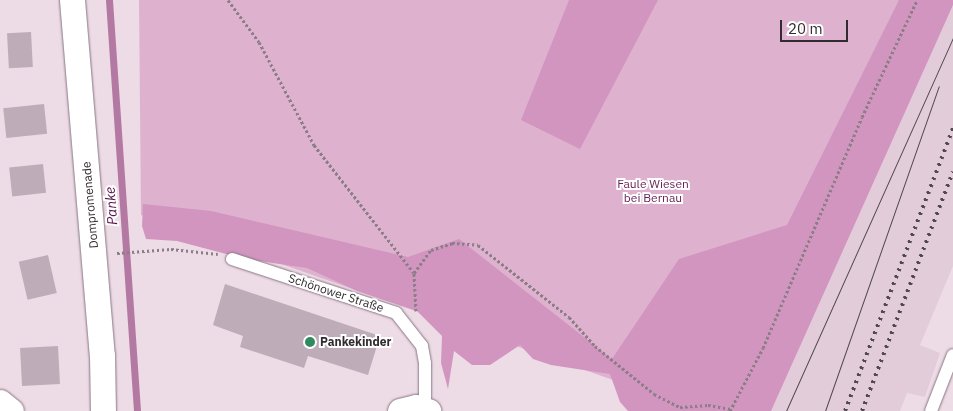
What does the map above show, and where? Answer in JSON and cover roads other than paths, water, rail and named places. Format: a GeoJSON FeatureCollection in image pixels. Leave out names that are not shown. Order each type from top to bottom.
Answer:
{"type":"FeatureCollection","features":[{"type":"Feature","properties":{"kind":"street","name":"Dompromenade"},"geometry":{"type":"LineString","coordinates":[[72,0],[101,346],[103,411]]}},
{"type":"Feature","properties":{"kind":"street"},"geometry":{"type":"LineString","coordinates":[[0,402],[12,411]]}},
{"type":"Feature","properties":{"kind":"street"},"geometry":{"type":"LineString","coordinates":[[400,411],[416,407],[426,410]]}},
{"type":"Feature","properties":{"kind":"lane","name":"Schönower Straße"},"geometry":{"type":"LineString","coordinates":[[232,259],[396,313],[414,332],[422,346],[425,363],[426,410]]}},
{"type":"Feature","properties":{"kind":"lane"},"geometry":{"type":"LineString","coordinates":[[931,411],[953,355]]}},
{"type":"Feature","properties":{"kind":"waterway","name":"Panke"},"geometry":{"type":"LineString","coordinates":[[109,0],[137,411]]}},
{"type":"Feature","properties":{"kind":"tram line"},"geometry":{"type":"LineString","coordinates":[[786,411],[953,38]]}},
{"type":"Feature","properties":{"kind":"tram line"},"geometry":{"type":"LineString","coordinates":[[825,411],[939,86]]}},
{"type":"Feature","properties":{"kind":"railway"},"geometry":{"type":"LineString","coordinates":[[845,411],[953,128]]}},
{"type":"Feature","properties":{"kind":"railway"},"geometry":{"type":"LineString","coordinates":[[862,411],[953,172]]}},
{"type":"Feature","properties":{"kind":"place","name":"Pankekinder"},"geometry":{"type":"Point","coordinates":[310,342]}},
{"type":"Feature","properties":{"kind":"park label","name":"Faule Wiesen bei Bernau"},"geometry":{"type":"Point","coordinates":[653,191]}}]}
